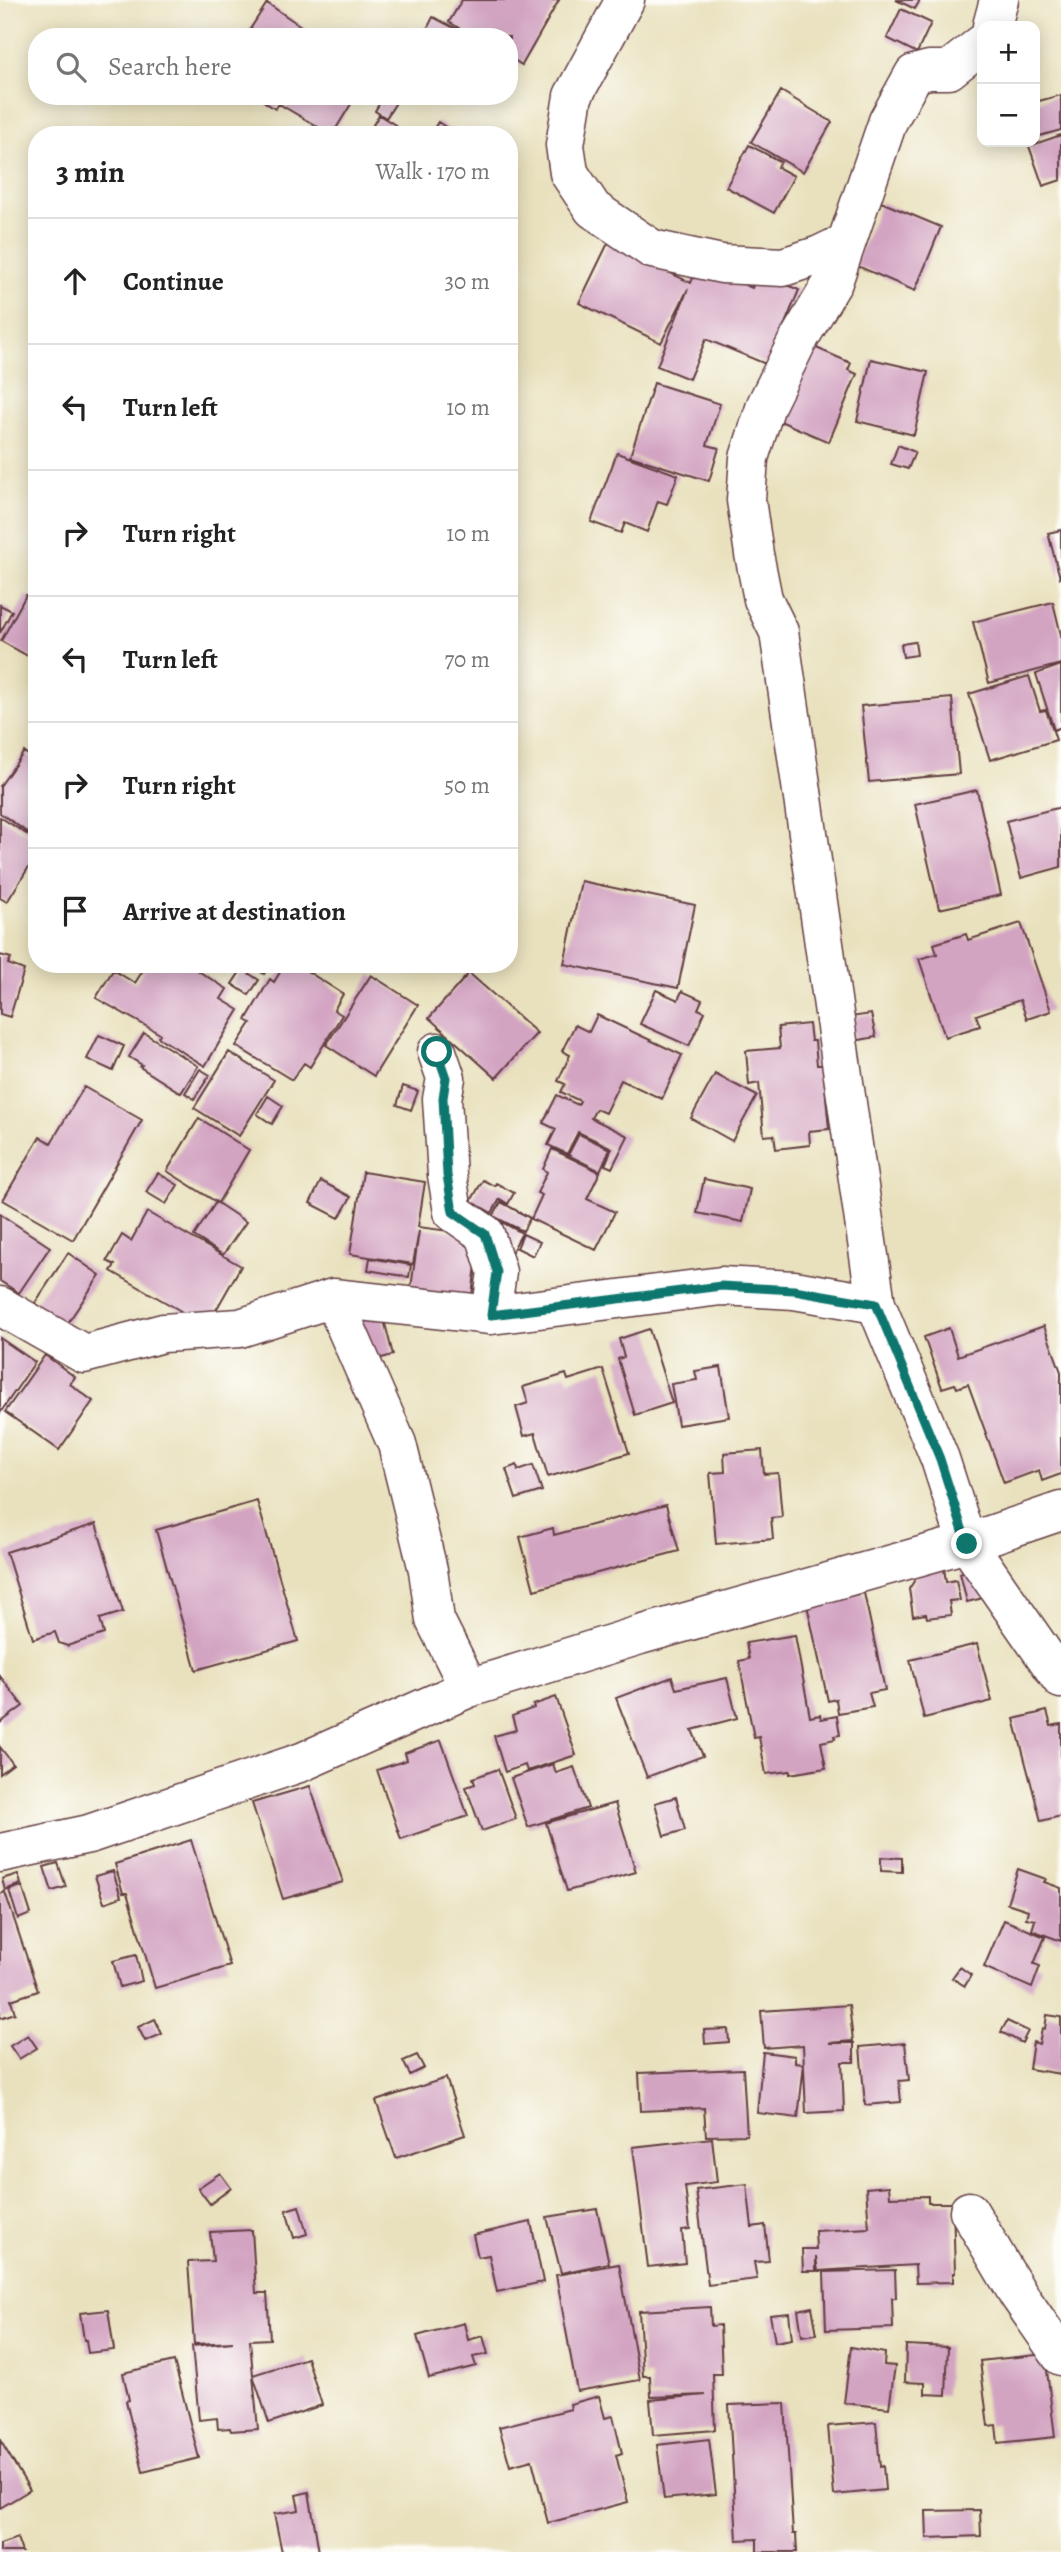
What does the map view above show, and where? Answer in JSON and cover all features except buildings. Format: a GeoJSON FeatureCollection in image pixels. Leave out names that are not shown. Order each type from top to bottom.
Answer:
{"type":"FeatureCollection","features":[{"type":"Feature","properties":{"kind":"street"},"geometry":{"type":"LineString","coordinates":[[625,0],[573,96],[565,145],[569,173],[593,209],[652,249],[722,264],[783,267],[820,256],[845,243]]}},
{"type":"Feature","properties":{"kind":"street"},"geometry":{"type":"LineString","coordinates":[[993,21],[999,0]]}},
{"type":"Feature","properties":{"kind":"street"},"geometry":{"type":"LineString","coordinates":[[977,48],[948,70],[929,70],[914,74],[888,121],[833,282],[797,342],[766,405],[748,458],[746,500],[763,599],[779,632],[876,1304],[940,1459],[967,1544],[1061,1679]]}},
{"type":"Feature","properties":{"kind":"street"},"geometry":{"type":"LineString","coordinates":[[437,1052],[446,1078],[443,1098],[447,1175],[453,1212],[485,1234],[497,1272],[491,1315]]}},
{"type":"Feature","properties":{"kind":"street"},"geometry":{"type":"LineString","coordinates":[[0,1306],[83,1354],[163,1333],[240,1328],[333,1298],[491,1315],[721,1286],[794,1290],[876,1304]]}},
{"type":"Feature","properties":{"kind":"street"},"geometry":{"type":"LineString","coordinates":[[333,1298],[397,1444],[428,1570],[435,1620],[469,1688]]}},
{"type":"Feature","properties":{"kind":"street"},"geometry":{"type":"LineString","coordinates":[[0,1853],[89,1834],[302,1762],[469,1688],[640,1635],[967,1544],[1061,1511]]}},
{"type":"Feature","properties":{"kind":"street"},"geometry":{"type":"LineString","coordinates":[[969,2211],[1018,2294],[1061,2356]]}},
{"type":"Feature","properties":{"kind":"route"},"geometry":{"type":"LineString","coordinates":[[437,1052],[446,1078],[443,1098],[447,1175],[453,1212],[485,1234],[497,1272],[491,1315],[721,1286],[794,1290],[876,1304],[940,1459],[967,1544]]}}]}
